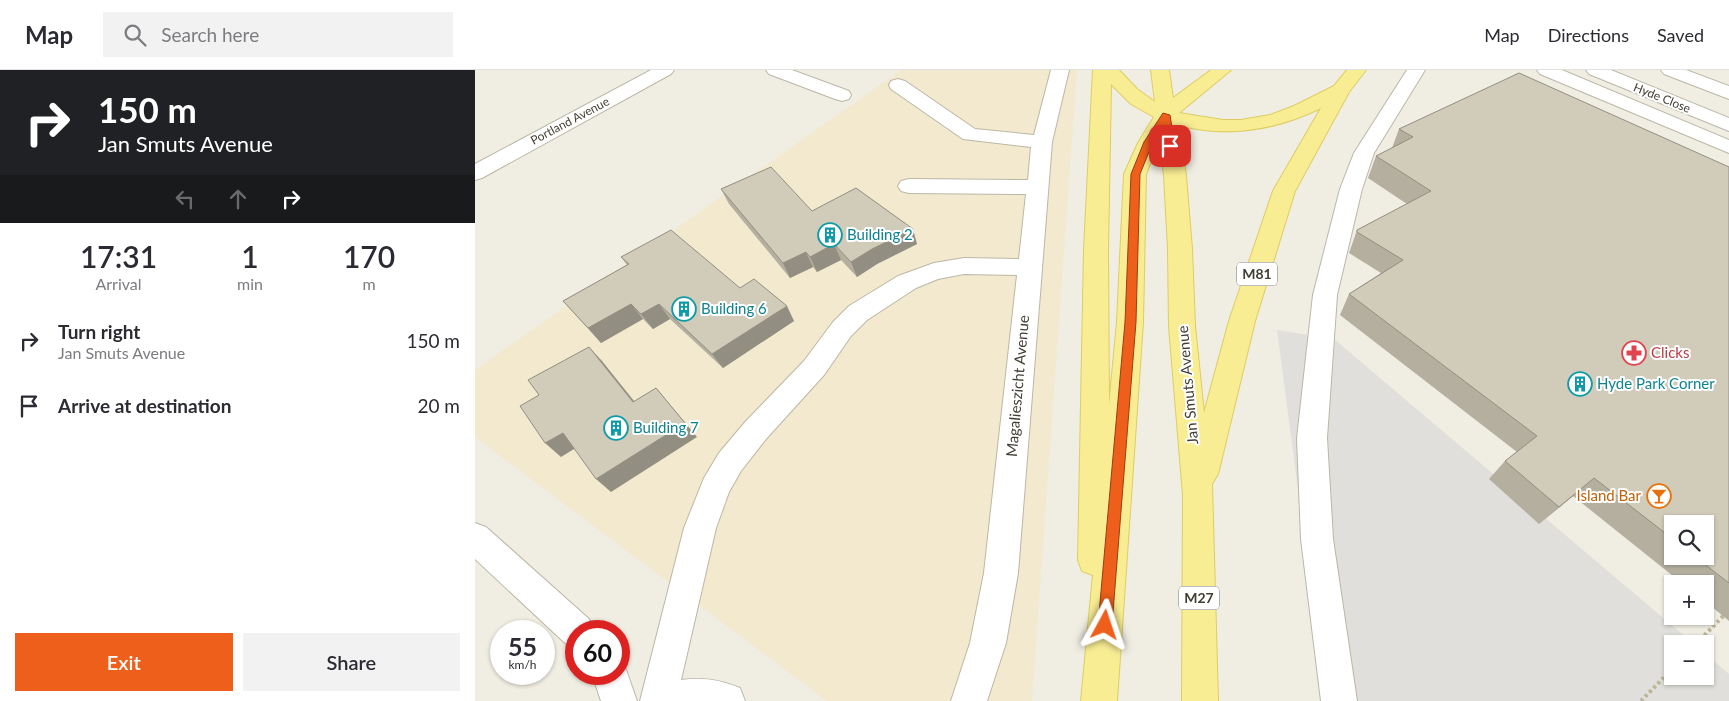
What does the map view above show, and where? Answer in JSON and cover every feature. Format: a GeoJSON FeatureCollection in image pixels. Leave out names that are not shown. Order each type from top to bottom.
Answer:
{"type":"FeatureCollection","features":[{"type":"Feature","properties":{"kind":"main road"},"geometry":{"type":"LineString","coordinates":[[1093,701],[1096,250],[1102,70]]}},
{"type":"Feature","properties":{"kind":"main road"},"geometry":{"type":"LineString","coordinates":[[1109,70],[1128,92],[1140,101],[1166,115],[1207,124],[1251,125],[1289,115],[1341,90]]}},
{"type":"Feature","properties":{"kind":"main road","name":"Jan Smuts Avenue"},"geometry":{"type":"LineString","coordinates":[[1160,70],[1175,176],[1180,249],[1182,326],[1198,495],[1200,701]]}},
{"type":"Feature","properties":{"kind":"main road"},"geometry":{"type":"LineString","coordinates":[[1099,701],[1130,322],[1135,174],[1151,138],[1166,115],[1221,70]]}},
{"type":"Feature","properties":{"kind":"main road","name":"M81"},"geometry":{"type":"LineString","coordinates":[[1198,495],[1242,321],[1284,191],[1341,90],[1357,70]]}},
{"type":"Feature","properties":{"kind":"street","name":"Portland Avenue"},"geometry":{"type":"LineString","coordinates":[[475,173],[665,70]]}},
{"type":"Feature","properties":{"kind":"street"},"geometry":{"type":"LineString","coordinates":[[775,70],[842,95]]}},
{"type":"Feature","properties":{"kind":"street","name":"Magalieszicht Avenue"},"geometry":{"type":"LineString","coordinates":[[969,701],[988,643],[1001,573],[1042,142],[1060,70]]}},
{"type":"Feature","properties":{"kind":"street"},"geometry":{"type":"LineString","coordinates":[[1339,701],[1317,539],[1312,438],[1325,295],[1351,189],[1364,153],[1416,70]]}},
{"type":"Feature","properties":{"kind":"street"},"geometry":{"type":"LineString","coordinates":[[1546,70],[1729,147]]}},
{"type":"Feature","properties":{"kind":"street","name":"Hyde Close"},"geometry":{"type":"LineString","coordinates":[[1595,70],[1729,126]]}},
{"type":"Feature","properties":{"kind":"street"},"geometry":{"type":"LineString","coordinates":[[1670,70],[1729,93]]}},
{"type":"Feature","properties":{"kind":"street"},"geometry":{"type":"LineString","coordinates":[[898,85],[970,135],[1042,142]]}},
{"type":"Feature","properties":{"kind":"street"},"geometry":{"type":"LineString","coordinates":[[909,186],[1038,187]]}},
{"type":"Feature","properties":{"kind":"street"},"geometry":{"type":"LineString","coordinates":[[658,701],[700,528],[715,488],[730,462],[756,430],[815,368],[842,329],[858,313],[907,282],[933,271],[964,266],[1029,267]]}},
{"type":"Feature","properties":{"kind":"street"},"geometry":{"type":"LineString","coordinates":[[475,538],[565,620]]}},
{"type":"Feature","properties":{"kind":"street"},"geometry":{"type":"LineString","coordinates":[[614,685],[619,701]]}},
{"type":"Feature","properties":{"kind":"street"},"geometry":{"type":"LineString","coordinates":[[668,701],[689,697],[720,698],[727,701]]}},
{"type":"Feature","properties":{"kind":"path"},"geometry":{"type":"LineString","coordinates":[[1705,635],[1729,610]]}},
{"type":"Feature","properties":{"kind":"path"},"geometry":{"type":"LineString","coordinates":[[1641,701],[1664,677]]}},
{"type":"Feature","properties":{"kind":"shaded area"},"geometry":{"type":"Polygon","coordinates":[[[901,70],[1077,70],[1032,701],[827,701],[475,437],[475,370],[901,70]]]}},
{"type":"Feature","properties":{"kind":"shaded area"},"geometry":{"type":"Polygon","coordinates":[[[1277,330],[1334,339],[1664,619],[1664,625],[1672,625],[1683,635],[1664,635],[1664,685],[1714,685],[1714,661],[1729,674],[1729,701],[1326,701],[1277,330]]]}},
{"type":"Feature","properties":{"kind":"building","name":"Hyde Park Corner"},"geometry":{"type":"Polygon","coordinates":[[[1519,73],[1729,167],[1729,583],[1706,565],[1714,565],[1714,515],[1664,515],[1664,532],[1594,478],[1559,507],[1505,461],[1537,436],[1349,294],[1403,260],[1357,232],[1357,230],[1431,191],[1376,156],[1413,137],[1399,129],[1519,73]]]}},
{"type":"Feature","properties":{"kind":"building","name":"Building 2"},"geometry":{"type":"Polygon","coordinates":[[[771,167],[812,211],[856,188],[913,229],[872,249],[851,262],[834,244],[810,257],[806,252],[783,263],[721,189],[771,167]]]}},
{"type":"Feature","properties":{"kind":"building","name":"Building 6"},"geometry":{"type":"Polygon","coordinates":[[[671,230],[740,288],[754,279],[787,306],[712,354],[659,304],[641,314],[631,304],[588,328],[563,301],[629,264],[621,257],[671,230]]]}},
{"type":"Feature","properties":{"kind":"building","name":"Building 7"},"geometry":{"type":"Polygon","coordinates":[[[589,347],[633,402],[656,388],[685,423],[596,479],[563,433],[545,443],[520,406],[539,395],[528,380],[589,347]]]}},
{"type":"Feature","properties":{"kind":"place","name":"Building 2"},"geometry":{"type":"Point","coordinates":[830,235]}},
{"type":"Feature","properties":{"kind":"place","name":"Building 6"},"geometry":{"type":"Point","coordinates":[684,309]}},
{"type":"Feature","properties":{"kind":"place","name":"Clicks"},"geometry":{"type":"Point","coordinates":[1634,353]}},
{"type":"Feature","properties":{"kind":"place","name":"Hyde Park Corner"},"geometry":{"type":"Point","coordinates":[1580,384]}},
{"type":"Feature","properties":{"kind":"place","name":"Building 7"},"geometry":{"type":"Point","coordinates":[616,428]}},
{"type":"Feature","properties":{"kind":"place","name":"Island Bar"},"geometry":{"type":"Point","coordinates":[1659,496]}},
{"type":"Feature","properties":{"kind":"route"},"geometry":{"type":"LineString","coordinates":[[1105,625],[1130,322],[1135,174],[1149,142],[1166,115],[1170,146]]}}]}
